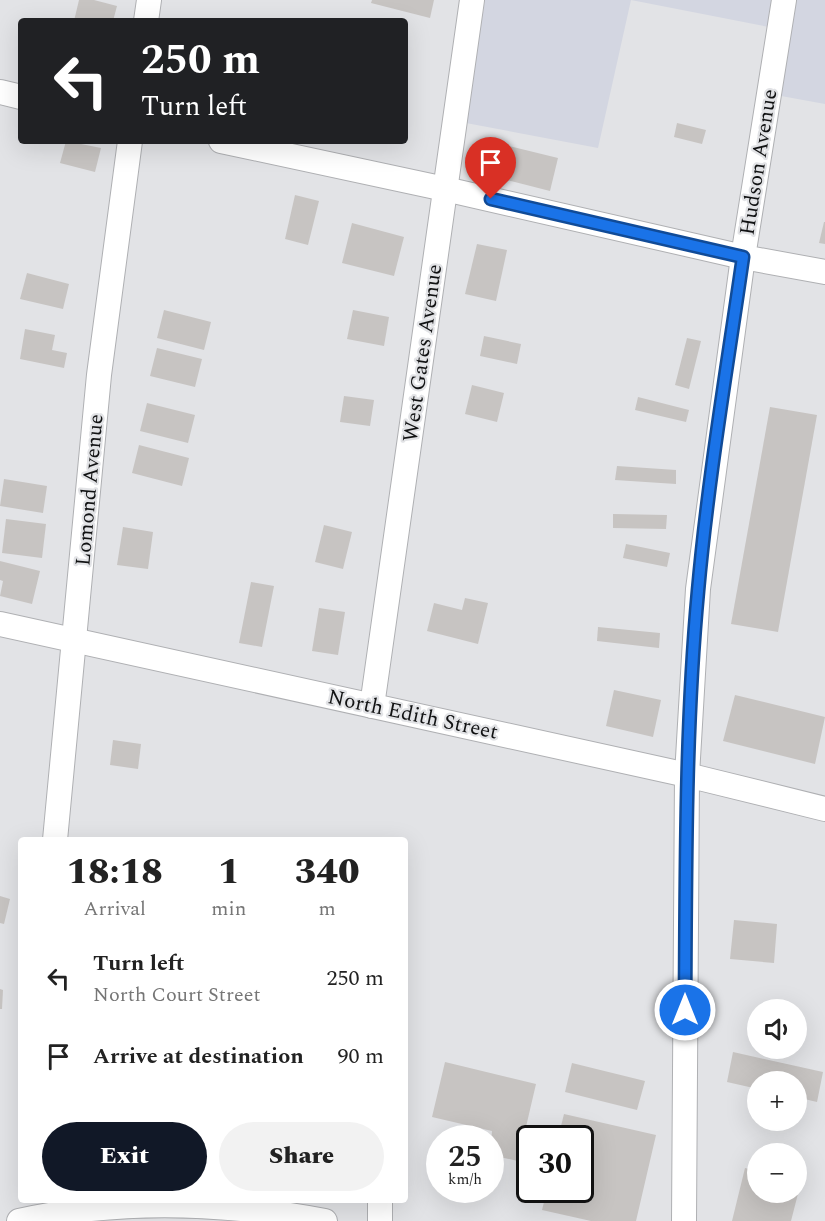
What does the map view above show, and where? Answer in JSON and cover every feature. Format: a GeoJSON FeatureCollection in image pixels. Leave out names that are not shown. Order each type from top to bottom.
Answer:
{"type":"FeatureCollection","features":[{"type":"Feature","properties":{"kind":"street"},"geometry":{"type":"LineString","coordinates":[[146,18],[149,0]]}},
{"type":"Feature","properties":{"kind":"street","name":"West Gates Avenue"},"geometry":{"type":"LineString","coordinates":[[372,706],[472,0]]}},
{"type":"Feature","properties":{"kind":"street","name":"Hudson Avenue"},"geometry":{"type":"LineString","coordinates":[[684,1221],[687,775],[698,589],[743,257],[784,0]]}},
{"type":"Feature","properties":{"kind":"street"},"geometry":{"type":"LineString","coordinates":[[0,92],[18,96]]}},
{"type":"Feature","properties":{"kind":"street","name":"Lomond Avenue"},"geometry":{"type":"LineString","coordinates":[[55,837],[99,375],[130,144]]}},
{"type":"Feature","properties":{"kind":"street"},"geometry":{"type":"LineString","coordinates":[[235,144],[743,257],[825,272]]}},
{"type":"Feature","properties":{"kind":"street","name":"North Edith Street"},"geometry":{"type":"LineString","coordinates":[[0,624],[687,775],[825,808]]}},
{"type":"Feature","properties":{"kind":"street"},"geometry":{"type":"LineString","coordinates":[[380,1203],[380,1221]]}},
{"type":"Feature","properties":{"kind":"street"},"geometry":{"type":"LineString","coordinates":[[27,1213],[180,1205],[274,1212],[325,1221]]}},
{"type":"Feature","properties":{"kind":"shaded area"},"geometry":{"type":"Polygon","coordinates":[[[485,0],[631,0],[598,148],[466,123],[485,0]]]}},
{"type":"Feature","properties":{"kind":"shaded area"},"geometry":{"type":"Polygon","coordinates":[[[631,0],[825,0],[825,104],[759,92],[769,27],[631,0]]]}},
{"type":"Feature","properties":{"kind":"building"},"geometry":{"type":"Polygon","coordinates":[[[79,0],[94,0],[117,6],[114,18],[75,18],[79,0]]]}},
{"type":"Feature","properties":{"kind":"building"},"geometry":{"type":"Polygon","coordinates":[[[372,0],[434,0],[430,18],[371,3],[372,0]]]}},
{"type":"Feature","properties":{"kind":"building"},"geometry":{"type":"Polygon","coordinates":[[[677,123],[706,130],[702,144],[674,137],[677,123]]]}},
{"type":"Feature","properties":{"kind":"building"},"geometry":{"type":"Polygon","coordinates":[[[488,141],[558,158],[550,191],[480,173],[488,141]]]}},
{"type":"Feature","properties":{"kind":"building"},"geometry":{"type":"Polygon","coordinates":[[[65,144],[101,148],[95,172],[60,163],[65,144]]]}},
{"type":"Feature","properties":{"kind":"building"},"geometry":{"type":"Polygon","coordinates":[[[295,195],[319,201],[308,245],[285,239],[295,195]]]}},
{"type":"Feature","properties":{"kind":"building"},"geometry":{"type":"Polygon","coordinates":[[[825,222],[825,244],[819,243],[825,222]]]}},
{"type":"Feature","properties":{"kind":"building"},"geometry":{"type":"Polygon","coordinates":[[[352,223],[404,237],[394,276],[342,263],[352,223]]]}},
{"type":"Feature","properties":{"kind":"building"},"geometry":{"type":"Polygon","coordinates":[[[477,244],[507,250],[496,301],[465,294],[477,244]]]}},
{"type":"Feature","properties":{"kind":"building"},"geometry":{"type":"Polygon","coordinates":[[[27,273],[69,284],[63,309],[20,299],[27,273]]]}},
{"type":"Feature","properties":{"kind":"building"},"geometry":{"type":"Polygon","coordinates":[[[164,310],[211,322],[204,350],[157,338],[164,310]]]}},
{"type":"Feature","properties":{"kind":"building"},"geometry":{"type":"Polygon","coordinates":[[[353,310],[389,317],[384,346],[347,339],[353,310]]]}},
{"type":"Feature","properties":{"kind":"building"},"geometry":{"type":"Polygon","coordinates":[[[25,329],[55,335],[52,350],[67,353],[64,368],[20,359],[25,329]]]}},
{"type":"Feature","properties":{"kind":"building"},"geometry":{"type":"Polygon","coordinates":[[[484,336],[521,344],[517,364],[480,356],[484,336]]]}},
{"type":"Feature","properties":{"kind":"building"},"geometry":{"type":"Polygon","coordinates":[[[687,338],[701,341],[689,389],[675,385],[687,338]]]}},
{"type":"Feature","properties":{"kind":"building"},"geometry":{"type":"Polygon","coordinates":[[[157,348],[202,359],[195,387],[150,376],[157,348]]]}},
{"type":"Feature","properties":{"kind":"building"},"geometry":{"type":"Polygon","coordinates":[[[472,385],[504,393],[497,422],[465,414],[472,385]]]}},
{"type":"Feature","properties":{"kind":"building"},"geometry":{"type":"Polygon","coordinates":[[[344,396],[374,400],[370,426],[340,422],[344,396]]]}},
{"type":"Feature","properties":{"kind":"building"},"geometry":{"type":"Polygon","coordinates":[[[638,397],[689,410],[686,422],[635,410],[638,397]]]}},
{"type":"Feature","properties":{"kind":"building"},"geometry":{"type":"Polygon","coordinates":[[[147,403],[195,415],[188,443],[140,431],[147,403]]]}},
{"type":"Feature","properties":{"kind":"building"},"geometry":{"type":"Polygon","coordinates":[[[770,407],[817,415],[778,632],[731,624],[770,407]]]}},
{"type":"Feature","properties":{"kind":"building"},"geometry":{"type":"Polygon","coordinates":[[[139,445],[189,458],[182,486],[132,473],[139,445]]]}},
{"type":"Feature","properties":{"kind":"building"},"geometry":{"type":"Polygon","coordinates":[[[617,466],[676,470],[676,484],[615,480],[617,466]]]}},
{"type":"Feature","properties":{"kind":"building"},"geometry":{"type":"Polygon","coordinates":[[[4,479],[47,486],[43,513],[0,506],[4,479]]]}},
{"type":"Feature","properties":{"kind":"building"},"geometry":{"type":"Polygon","coordinates":[[[613,514],[667,515],[666,529],[613,528],[613,514]]]}},
{"type":"Feature","properties":{"kind":"building"},"geometry":{"type":"Polygon","coordinates":[[[6,519],[46,524],[42,558],[2,553],[6,519]]]}},
{"type":"Feature","properties":{"kind":"building"},"geometry":{"type":"Polygon","coordinates":[[[324,525],[352,532],[343,569],[315,562],[324,525]]]}},
{"type":"Feature","properties":{"kind":"building"},"geometry":{"type":"Polygon","coordinates":[[[123,527],[153,532],[148,569],[117,565],[123,527]]]}},
{"type":"Feature","properties":{"kind":"building"},"geometry":{"type":"Polygon","coordinates":[[[626,544],[670,553],[667,567],[623,558],[626,544]]]}},
{"type":"Feature","properties":{"kind":"building"},"geometry":{"type":"Polygon","coordinates":[[[0,561],[40,571],[32,604],[0,596],[3,581],[0,580],[0,561]]]}},
{"type":"Feature","properties":{"kind":"building"},"geometry":{"type":"Polygon","coordinates":[[[251,582],[274,586],[262,647],[239,643],[251,582]]]}},
{"type":"Feature","properties":{"kind":"building"},"geometry":{"type":"Polygon","coordinates":[[[465,598],[488,603],[478,644],[427,631],[434,603],[462,610],[465,598]]]}},
{"type":"Feature","properties":{"kind":"building"},"geometry":{"type":"Polygon","coordinates":[[[319,608],[345,612],[338,655],[312,651],[319,608]]]}},
{"type":"Feature","properties":{"kind":"building"},"geometry":{"type":"Polygon","coordinates":[[[598,627],[660,633],[659,648],[597,641],[598,627]]]}},
{"type":"Feature","properties":{"kind":"building"},"geometry":{"type":"Polygon","coordinates":[[[614,690],[661,700],[653,737],[606,726],[614,690]]]}},
{"type":"Feature","properties":{"kind":"building"},"geometry":{"type":"Polygon","coordinates":[[[735,695],[825,717],[815,764],[723,741],[735,695]]]}},
{"type":"Feature","properties":{"kind":"building"},"geometry":{"type":"Polygon","coordinates":[[[113,740],[141,744],[138,769],[110,765],[113,740]]]}},
{"type":"Feature","properties":{"kind":"building"},"geometry":{"type":"Polygon","coordinates":[[[0,896],[10,899],[4,924],[0,923],[0,896]]]}},
{"type":"Feature","properties":{"kind":"building"},"geometry":{"type":"Polygon","coordinates":[[[734,920],[777,924],[774,963],[730,959],[734,920]]]}},
{"type":"Feature","properties":{"kind":"building"},"geometry":{"type":"Polygon","coordinates":[[[0,989],[3,990],[2,1009],[0,1009],[0,989]]]}},
{"type":"Feature","properties":{"kind":"building"},"geometry":{"type":"Polygon","coordinates":[[[733,1052],[747,1055],[747,1059],[764,1059],[823,1072],[817,1102],[807,1100],[807,1071],[747,1071],[747,1087],[727,1082],[733,1052]]]}},
{"type":"Feature","properties":{"kind":"building"},"geometry":{"type":"Polygon","coordinates":[[[445,1062],[536,1084],[526,1125],[516,1125],[516,1161],[504,1158],[504,1125],[466,1125],[432,1117],[445,1062]]]}},
{"type":"Feature","properties":{"kind":"building"},"geometry":{"type":"Polygon","coordinates":[[[572,1063],[645,1081],[637,1110],[565,1092],[572,1063]]]}},
{"type":"Feature","properties":{"kind":"building"},"geometry":{"type":"Polygon","coordinates":[[[564,1114],[656,1135],[636,1221],[591,1221],[542,1210],[544,1203],[594,1203],[594,1125],[561,1125],[564,1114]]]}},
{"type":"Feature","properties":{"kind":"building"},"geometry":{"type":"Polygon","coordinates":[[[745,1168],[747,1168],[747,1203],[796,1203],[791,1221],[732,1221],[745,1168]]]}},
{"type":"Feature","properties":{"kind":"route"},"geometry":{"type":"LineString","coordinates":[[491,199],[743,257],[706,518],[695,622],[687,775],[685,1010]]}}]}
